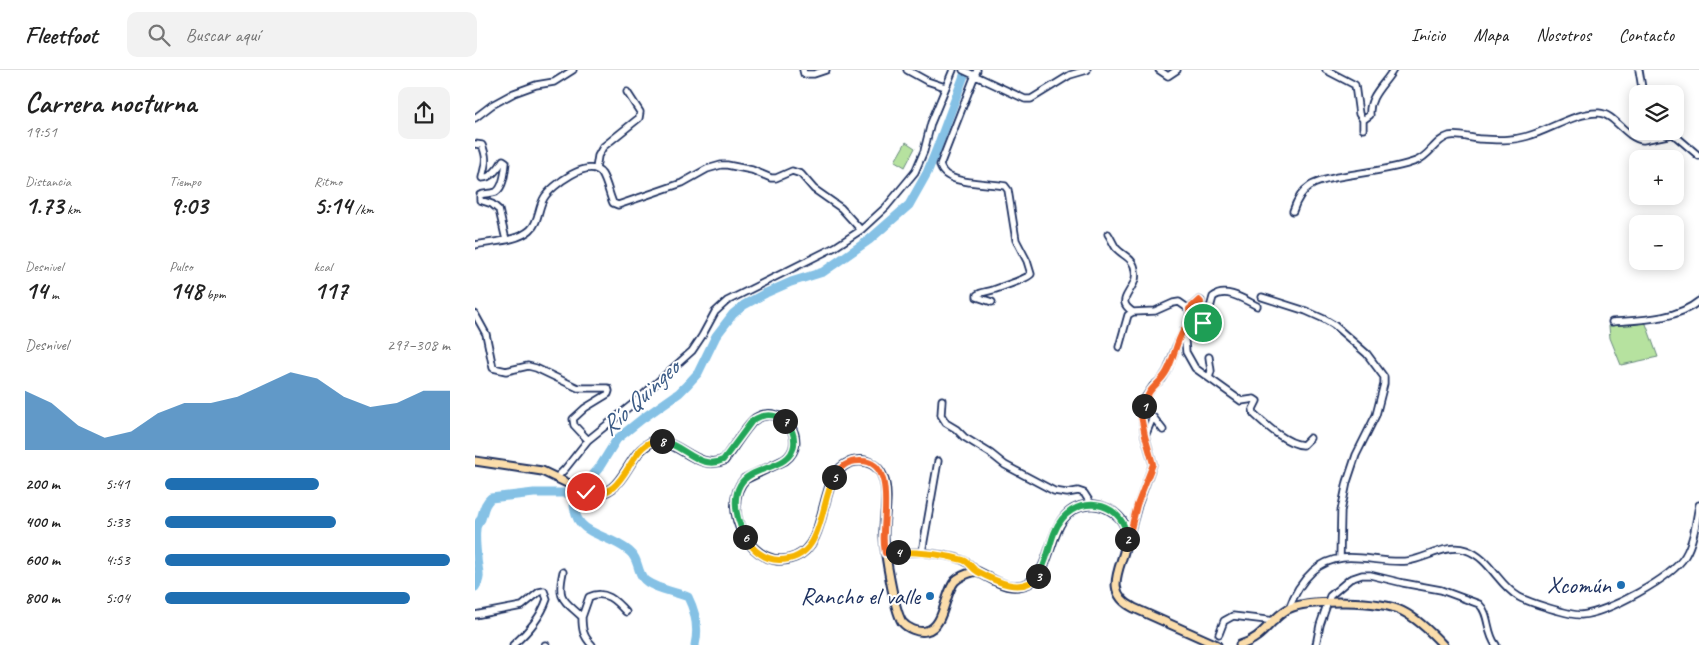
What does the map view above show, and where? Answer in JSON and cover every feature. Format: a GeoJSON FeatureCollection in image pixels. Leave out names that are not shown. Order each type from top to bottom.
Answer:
{"type":"FeatureCollection","features":[{"type":"Feature","properties":{"kind":"main road"},"geometry":{"type":"LineString","coordinates":[[475,462],[541,470],[559,477],[586,492],[601,493],[615,486],[637,454],[653,441],[667,442],[697,459],[717,463],[723,460],[752,421],[762,416],[774,415],[786,421],[795,438],[790,456],[750,476],[741,484],[736,498],[738,520],[747,542],[763,556],[775,560],[788,560],[805,552],[814,540],[835,475],[845,464],[863,461],[876,467],[883,478],[885,503],[883,535],[885,553],[900,617],[908,627],[919,631],[928,631],[939,619],[949,591],[961,576],[976,571],[1003,584],[1017,585],[1035,579],[1044,565],[1060,522],[1070,512],[1091,504],[1110,510],[1122,519],[1127,535],[1127,545],[1115,581],[1117,591],[1123,602],[1217,645]]}},
{"type":"Feature","properties":{"kind":"main road"},"geometry":{"type":"LineString","coordinates":[[1239,645],[1257,637],[1289,609],[1308,604],[1359,603],[1396,608],[1420,623],[1443,645]]}},
{"type":"Feature","properties":{"kind":"street"},"geometry":{"type":"LineString","coordinates":[[475,118],[492,105],[514,93],[553,82],[573,70]]}},
{"type":"Feature","properties":{"kind":"street"},"geometry":{"type":"LineString","coordinates":[[803,70],[804,74],[814,74],[825,70]]}},
{"type":"Feature","properties":{"kind":"street"},"geometry":{"type":"LineString","coordinates":[[907,70],[945,88]]}},
{"type":"Feature","properties":{"kind":"street"},"geometry":{"type":"LineString","coordinates":[[559,477],[588,440],[628,409],[692,351],[715,312],[727,301],[835,247],[861,230],[886,207],[915,172],[924,151],[931,123],[953,70]]}},
{"type":"Feature","properties":{"kind":"street"},"geometry":{"type":"LineString","coordinates":[[963,70],[1025,99],[1031,99],[1070,75],[1087,70]]}},
{"type":"Feature","properties":{"kind":"street"},"geometry":{"type":"LineString","coordinates":[[1159,70],[1167,76],[1177,70]]}},
{"type":"Feature","properties":{"kind":"street"},"geometry":{"type":"LineString","coordinates":[[1326,70],[1355,85],[1359,114],[1363,120],[1363,130]]}},
{"type":"Feature","properties":{"kind":"street"},"geometry":{"type":"LineString","coordinates":[[1363,120],[1370,115],[1369,105],[1380,86],[1393,70]]}},
{"type":"Feature","properties":{"kind":"street"},"geometry":{"type":"LineString","coordinates":[[1639,70],[1642,85]]}},
{"type":"Feature","properties":{"kind":"street"},"geometry":{"type":"LineString","coordinates":[[974,74],[942,158],[941,169],[949,176],[961,182],[978,182],[1005,186],[1010,200],[1016,240],[1031,270],[1029,277],[977,295],[977,297],[992,302]]}},
{"type":"Feature","properties":{"kind":"street"},"geometry":{"type":"LineString","coordinates":[[596,170],[598,156],[603,147],[639,118],[640,112],[627,92]]}},
{"type":"Feature","properties":{"kind":"street"},"geometry":{"type":"LineString","coordinates":[[1293,211],[1300,197],[1310,186],[1330,179],[1419,160],[1430,152],[1438,142],[1450,136],[1510,140],[1530,136],[1591,113],[1602,113],[1629,134]]}},
{"type":"Feature","properties":{"kind":"street"},"geometry":{"type":"LineString","coordinates":[[1680,140],[1699,156]]}},
{"type":"Feature","properties":{"kind":"street"},"geometry":{"type":"LineString","coordinates":[[475,144],[481,145],[486,157],[482,178],[487,178],[503,160],[506,162],[499,188],[494,193],[483,194],[480,197],[481,200],[492,204],[499,210],[506,240]]}},
{"type":"Feature","properties":{"kind":"street"},"geometry":{"type":"LineString","coordinates":[[475,245],[506,240],[523,234],[532,228],[544,198],[566,178],[587,169],[596,170],[602,174],[613,203],[618,205],[681,183],[707,169],[721,165],[758,171],[771,178],[781,177],[791,171],[801,174],[814,189],[841,208],[861,230]]}},
{"type":"Feature","properties":{"kind":"street"},"geometry":{"type":"LineString","coordinates":[[1108,234],[1115,247],[1134,263],[1136,268],[1132,288],[1125,297],[1125,303],[1133,312]]}},
{"type":"Feature","properties":{"kind":"street"},"geometry":{"type":"LineString","coordinates":[[1206,337],[1201,332],[1213,297],[1216,294],[1231,294],[1257,306]]}},
{"type":"Feature","properties":{"kind":"street"},"geometry":{"type":"LineString","coordinates":[[1262,297],[1306,311],[1334,325],[1367,354],[1383,377],[1384,384],[1376,415],[1356,455],[1347,482],[1341,511],[1340,558]]}},
{"type":"Feature","properties":{"kind":"street"},"geometry":{"type":"LineString","coordinates":[[1189,309],[1199,300],[1201,302],[1200,314],[1206,318]]}},
{"type":"Feature","properties":{"kind":"street"},"geometry":{"type":"LineString","coordinates":[[1612,322],[1665,316],[1689,308],[1699,301]]}},
{"type":"Feature","properties":{"kind":"street"},"geometry":{"type":"LineString","coordinates":[[1119,347],[1128,315],[1133,312],[1155,310],[1179,302],[1189,309],[1190,317],[1167,371],[1145,398],[1141,416],[1153,464],[1137,505],[1127,545]]}},
{"type":"Feature","properties":{"kind":"street"},"geometry":{"type":"LineString","coordinates":[[475,314],[486,334],[491,364],[496,369],[506,371],[528,366],[578,388],[608,388],[609,393],[585,408],[573,419],[574,425],[588,440]]}},
{"type":"Feature","properties":{"kind":"street"},"geometry":{"type":"LineString","coordinates":[[1184,330],[1186,352],[1195,368],[1241,401],[1254,399],[1257,401],[1253,409],[1254,414],[1289,441],[1303,445],[1310,438]]}},
{"type":"Feature","properties":{"kind":"street"},"geometry":{"type":"LineString","coordinates":[[1209,357],[1211,371],[1209,378]]}},
{"type":"Feature","properties":{"kind":"street"},"geometry":{"type":"LineString","coordinates":[[942,400],[941,415],[946,423],[1005,465],[1054,491],[1067,493],[1077,491],[1084,493],[1091,504]]}},
{"type":"Feature","properties":{"kind":"street"},"geometry":{"type":"LineString","coordinates":[[1145,436],[1153,417],[1163,430]]}},
{"type":"Feature","properties":{"kind":"street"},"geometry":{"type":"LineString","coordinates":[[922,552],[938,461]]}},
{"type":"Feature","properties":{"kind":"street"},"geometry":{"type":"LineString","coordinates":[[1289,609],[1296,591],[1307,576],[1329,560],[1350,557],[1406,561],[1457,548],[1475,554],[1483,560],[1510,590],[1519,597],[1571,614],[1582,615],[1601,610],[1638,592],[1673,569],[1687,553],[1699,504]]}},
{"type":"Feature","properties":{"kind":"street"},"geometry":{"type":"LineString","coordinates":[[885,553],[922,552],[964,560],[976,571]]}},
{"type":"Feature","properties":{"kind":"street"},"geometry":{"type":"LineString","coordinates":[[563,572],[560,594],[582,617]]}},
{"type":"Feature","properties":{"kind":"street"},"geometry":{"type":"LineString","coordinates":[[1316,645],[1326,603],[1330,596],[1350,579],[1361,575],[1370,575],[1441,590],[1479,604],[1483,608],[1489,634],[1495,645]]}},
{"type":"Feature","properties":{"kind":"street"},"geometry":{"type":"LineString","coordinates":[[475,615],[522,606],[539,592],[544,591],[547,599],[542,613],[513,645]]}},
{"type":"Feature","properties":{"kind":"street"},"geometry":{"type":"LineString","coordinates":[[592,645],[585,638],[582,617],[589,597],[599,593],[606,595],[626,612]]}},
{"type":"Feature","properties":{"kind":"street"},"geometry":{"type":"LineString","coordinates":[[1219,634],[1224,621],[1233,616],[1275,620]]}},
{"type":"Feature","properties":{"kind":"green space"},"geometry":{"type":"Polygon","coordinates":[[[906,142],[915,148],[905,167],[895,161],[906,142]]]}},
{"type":"Feature","properties":{"kind":"green space"},"geometry":{"type":"Polygon","coordinates":[[[1645,321],[1658,357],[1621,365],[1610,338],[1609,326],[1645,321]]]}},
{"type":"Feature","properties":{"kind":"waterway","name":"Río Quingeo"},"geometry":{"type":"LineString","coordinates":[[695,645],[696,621],[688,597],[657,587],[646,581],[629,551],[583,526],[577,518],[574,508],[574,493],[599,468],[617,439],[679,393],[698,373],[716,336],[733,314],[744,305],[766,293],[791,282],[823,272],[869,240],[909,205],[927,173],[966,70]]}},
{"type":"Feature","properties":{"kind":"waterway"},"geometry":{"type":"LineString","coordinates":[[475,587],[479,579],[476,528],[491,498],[534,493],[574,493]]}},
{"type":"Feature","properties":{"kind":"place","name":"Xcomún"},"geometry":{"type":"Point","coordinates":[1621,585]}},
{"type":"Feature","properties":{"kind":"place","name":"Rancho el valle"},"geometry":{"type":"Point","coordinates":[930,596]}},
{"type":"Feature","properties":{"kind":"route"},"geometry":{"type":"LineString","coordinates":[[586,492],[601,493],[615,486],[637,454],[653,441],[667,442],[697,459],[717,463],[723,460],[734,448],[752,421],[762,416],[774,415],[786,421],[794,433],[795,438],[790,456],[750,476],[741,484],[736,498],[738,520],[744,536],[747,542],[763,556],[775,560],[788,560],[805,552],[814,540],[835,475],[845,464],[863,461],[870,463],[880,471],[885,486],[883,535],[885,553],[922,552],[964,560],[976,571],[1003,584],[1011,586],[1025,584],[1035,579],[1040,573],[1060,522],[1070,512],[1079,507],[1091,504],[1103,507],[1116,514],[1122,519],[1125,526],[1127,545],[1137,505],[1153,464],[1141,416],[1145,398],[1167,371],[1188,323],[1190,317],[1189,309],[1199,300],[1201,302],[1200,314],[1206,318],[1203,323]]}}]}
